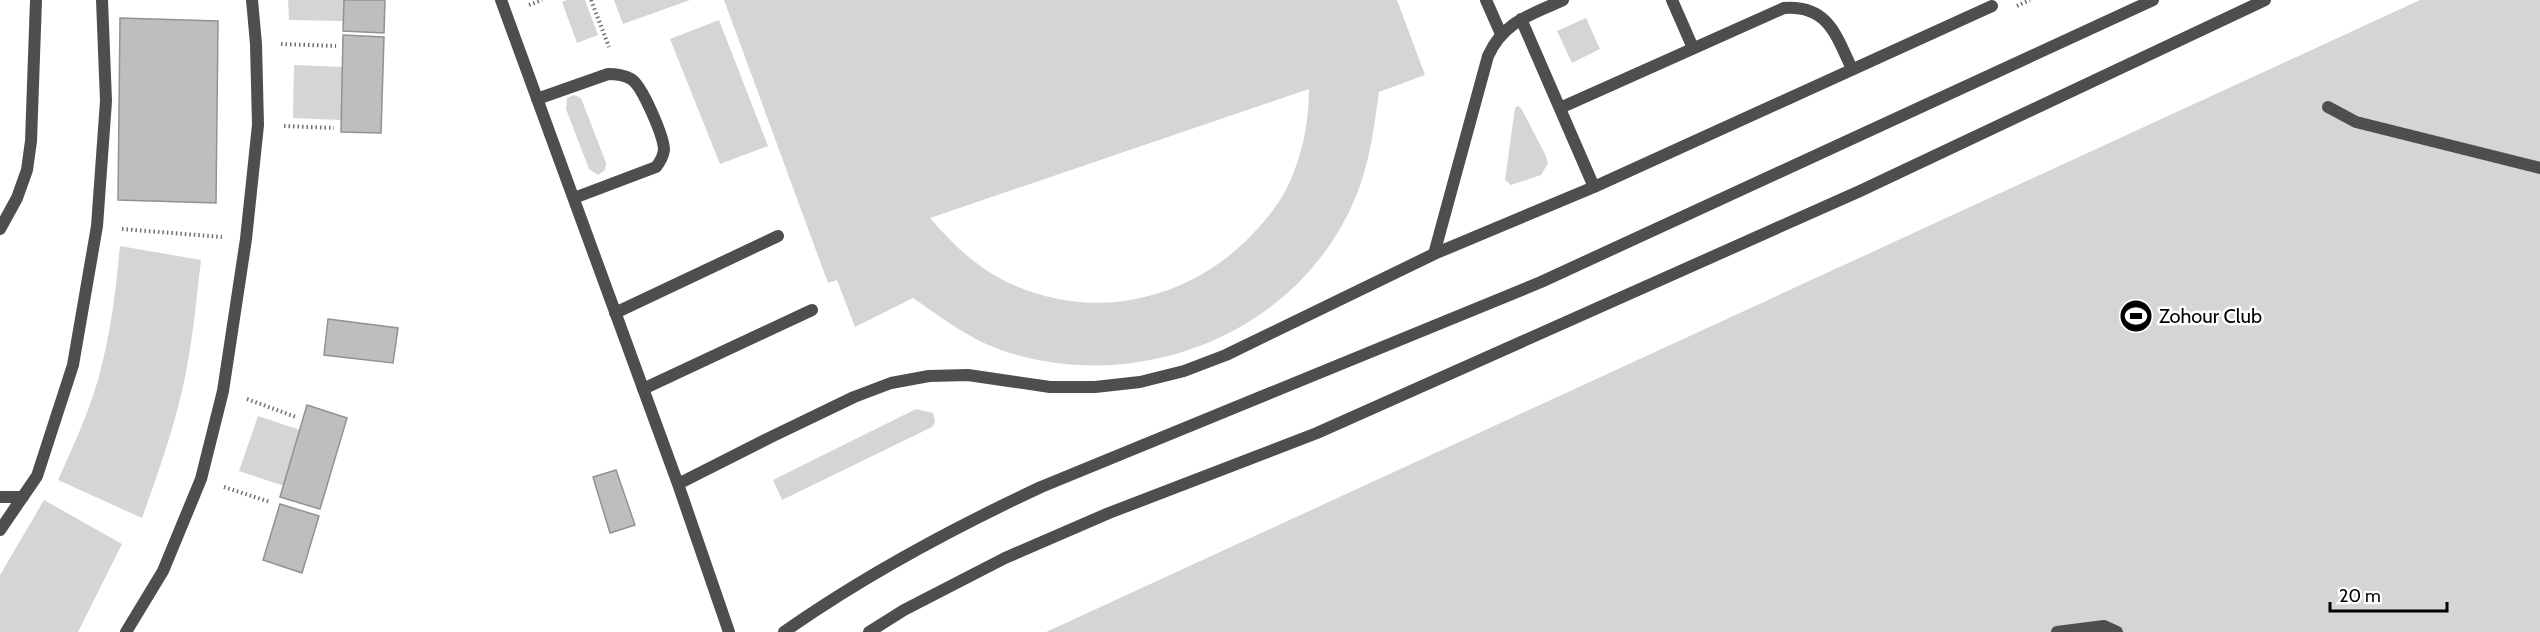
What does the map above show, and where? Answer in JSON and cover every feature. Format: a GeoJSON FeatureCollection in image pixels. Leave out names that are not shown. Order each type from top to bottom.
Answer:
{"type":"FeatureCollection","features":[{"type":"Feature","properties":{"kind":"lane"},"geometry":{"type":"LineString","coordinates":[[0,229],[18,198],[31,141],[36,0]]}},
{"type":"Feature","properties":{"kind":"lane"},"geometry":{"type":"LineString","coordinates":[[0,530],[37,476],[73,365],[97,226],[106,101],[102,0]]}},
{"type":"Feature","properties":{"kind":"lane"},"geometry":{"type":"LineString","coordinates":[[126,632],[163,571],[201,479],[223,391],[246,239],[258,125],[256,44],[252,0]]}},
{"type":"Feature","properties":{"kind":"lane"},"geometry":{"type":"LineString","coordinates":[[501,0],[678,484],[729,632]]}},
{"type":"Feature","properties":{"kind":"lane"},"geometry":{"type":"LineString","coordinates":[[1486,0],[1501,34]]}},
{"type":"Feature","properties":{"kind":"lane"},"geometry":{"type":"LineString","coordinates":[[1434,254],[1488,56],[1501,34],[1521,19],[1563,0]]}},
{"type":"Feature","properties":{"kind":"lane"},"geometry":{"type":"LineString","coordinates":[[1672,0],[1693,48]]}},
{"type":"Feature","properties":{"kind":"lane"},"geometry":{"type":"LineString","coordinates":[[784,632],[884,567],[960,525],[1041,487],[1541,282],[2153,0]]}},
{"type":"Feature","properties":{"kind":"lane"},"geometry":{"type":"LineString","coordinates":[[869,632],[903,610],[1005,558],[1109,513],[1317,432],[1382,404],[1860,191],[2265,0]]}},
{"type":"Feature","properties":{"kind":"lane"},"geometry":{"type":"LineString","coordinates":[[678,484],[855,397],[891,383],[929,376],[968,375],[1050,387],[1095,387],[1140,382],[1184,371],[1226,355],[1434,254],[1594,187],[1992,6]]}},
{"type":"Feature","properties":{"kind":"lane"},"geometry":{"type":"LineString","coordinates":[[1560,108],[1784,8],[1800,7],[1815,12],[1827,22],[1852,69]]}},
{"type":"Feature","properties":{"kind":"lane"},"geometry":{"type":"LineString","coordinates":[[1521,19],[1594,187]]}},
{"type":"Feature","properties":{"kind":"lane"},"geometry":{"type":"LineString","coordinates":[[537,99],[608,74],[632,79],[640,87],[661,139],[664,149],[662,159],[656,167],[574,198]]}},
{"type":"Feature","properties":{"kind":"lane"},"geometry":{"type":"LineString","coordinates":[[2328,107],[2356,122],[2540,168]]}},
{"type":"Feature","properties":{"kind":"lane"},"geometry":{"type":"LineString","coordinates":[[615,313],[778,236]]}},
{"type":"Feature","properties":{"kind":"lane"},"geometry":{"type":"LineString","coordinates":[[644,390],[812,310]]}},
{"type":"Feature","properties":{"kind":"lane"},"geometry":{"type":"LineString","coordinates":[[0,497],[23,497]]}},
{"type":"Feature","properties":{"kind":"lane"},"geometry":{"type":"LineString","coordinates":[[2057,632],[2104,626],[2117,632]]}},
{"type":"Feature","properties":{"kind":"path"},"geometry":{"type":"LineString","coordinates":[[591,0],[619,75]]}},
{"type":"Feature","properties":{"kind":"path"},"geometry":{"type":"LineString","coordinates":[[2015,8],[2030,0]]}},
{"type":"Feature","properties":{"kind":"path"},"geometry":{"type":"LineString","coordinates":[[256,44],[336,46]]}},
{"type":"Feature","properties":{"kind":"path"},"geometry":{"type":"LineString","coordinates":[[258,125],[334,128]]}},
{"type":"Feature","properties":{"kind":"path"},"geometry":{"type":"LineString","coordinates":[[97,226],[246,239]]}},
{"type":"Feature","properties":{"kind":"path"},"geometry":{"type":"LineString","coordinates":[[223,391],[296,417]]}},
{"type":"Feature","properties":{"kind":"path"},"geometry":{"type":"LineString","coordinates":[[201,479],[270,502]]}},
{"type":"Feature","properties":{"kind":"shaded area"},"geometry":{"type":"Polygon","coordinates":[[[288,0],[344,0],[343,21],[289,20],[288,0]]]}},
{"type":"Feature","properties":{"kind":"shaded area"},"geometry":{"type":"Polygon","coordinates":[[[585,0],[598,35],[577,43],[562,2],[585,0]]]}},
{"type":"Feature","properties":{"kind":"shaded area"},"geometry":{"type":"Polygon","coordinates":[[[614,0],[690,0],[623,24],[614,0]]]}},
{"type":"Feature","properties":{"kind":"shaded area"},"geometry":{"type":"Polygon","coordinates":[[[724,0],[1397,0],[1425,75],[1379,92],[1365,169],[1348,214],[1321,257],[1287,294],[1247,323],[1203,345],[1155,359],[1106,365],[1056,363],[1007,352],[982,342],[913,298],[855,327],[837,280],[828,283],[724,0]],[[1309,89],[930,218],[976,263],[994,275],[1029,291],[1064,300],[1100,303],[1136,299],[1170,289],[1202,274],[1232,253],[1274,209],[1287,188],[1297,164],[1307,122],[1309,89]]]}},
{"type":"Feature","properties":{"kind":"shaded area","name":"Zohour Club"},"geometry":{"type":"Polygon","coordinates":[[[2420,0],[2540,0],[2540,632],[1046,632],[2420,0]]]}},
{"type":"Feature","properties":{"kind":"shaded area"},"geometry":{"type":"Polygon","coordinates":[[[1586,18],[1600,49],[1572,63],[1557,31],[1586,18]]]}},
{"type":"Feature","properties":{"kind":"shaded area"},"geometry":{"type":"Polygon","coordinates":[[[719,20],[768,146],[720,164],[670,39],[719,20]]]}},
{"type":"Feature","properties":{"kind":"shaded area"},"geometry":{"type":"Polygon","coordinates":[[[294,65],[343,67],[341,120],[293,118],[294,65]]]}},
{"type":"Feature","properties":{"kind":"shaded area"},"geometry":{"type":"Polygon","coordinates":[[[574,95],[581,98],[606,163],[605,170],[598,175],[589,169],[566,109],[567,98],[574,95]]]}},
{"type":"Feature","properties":{"kind":"shaded area"},"geometry":{"type":"Polygon","coordinates":[[[1518,106],[1548,163],[1541,175],[1511,185],[1505,180],[1515,108],[1518,106]]]}},
{"type":"Feature","properties":{"kind":"shaded area"},"geometry":{"type":"Polygon","coordinates":[[[120,246],[201,260],[191,342],[182,391],[159,471],[142,518],[58,480],[83,423],[98,379],[111,320],[120,246]]]}},
{"type":"Feature","properties":{"kind":"shaded area"},"geometry":{"type":"Polygon","coordinates":[[[916,409],[933,413],[935,422],[932,427],[782,500],[773,480],[916,409]]]}},
{"type":"Feature","properties":{"kind":"shaded area"},"geometry":{"type":"Polygon","coordinates":[[[258,416],[300,430],[284,486],[239,471],[258,416]]]}},
{"type":"Feature","properties":{"kind":"shaded area"},"geometry":{"type":"Polygon","coordinates":[[[44,500],[122,544],[78,632],[0,632],[0,575],[44,500]]]}},
{"type":"Feature","properties":{"kind":"building"},"geometry":{"type":"Polygon","coordinates":[[[344,0],[385,0],[384,33],[343,31],[344,0]]]}},
{"type":"Feature","properties":{"kind":"building"},"geometry":{"type":"Polygon","coordinates":[[[120,18],[218,21],[216,203],[118,200],[120,18]]]}},
{"type":"Feature","properties":{"kind":"building"},"geometry":{"type":"Polygon","coordinates":[[[343,35],[384,37],[381,133],[341,132],[343,35]]]}},
{"type":"Feature","properties":{"kind":"building"},"geometry":{"type":"Polygon","coordinates":[[[328,319],[398,328],[393,363],[324,355],[328,319]]]}},
{"type":"Feature","properties":{"kind":"building"},"geometry":{"type":"Polygon","coordinates":[[[307,405],[347,418],[320,509],[280,497],[307,405]]]}},
{"type":"Feature","properties":{"kind":"building"},"geometry":{"type":"Polygon","coordinates":[[[616,470],[635,525],[610,533],[593,477],[616,470]]]}},
{"type":"Feature","properties":{"kind":"building"},"geometry":{"type":"Polygon","coordinates":[[[280,504],[319,516],[302,573],[263,560],[280,504]]]}},
{"type":"Feature","properties":{"kind":"place","name":"Zohour Club"},"geometry":{"type":"Point","coordinates":[2136,316]}}]}
